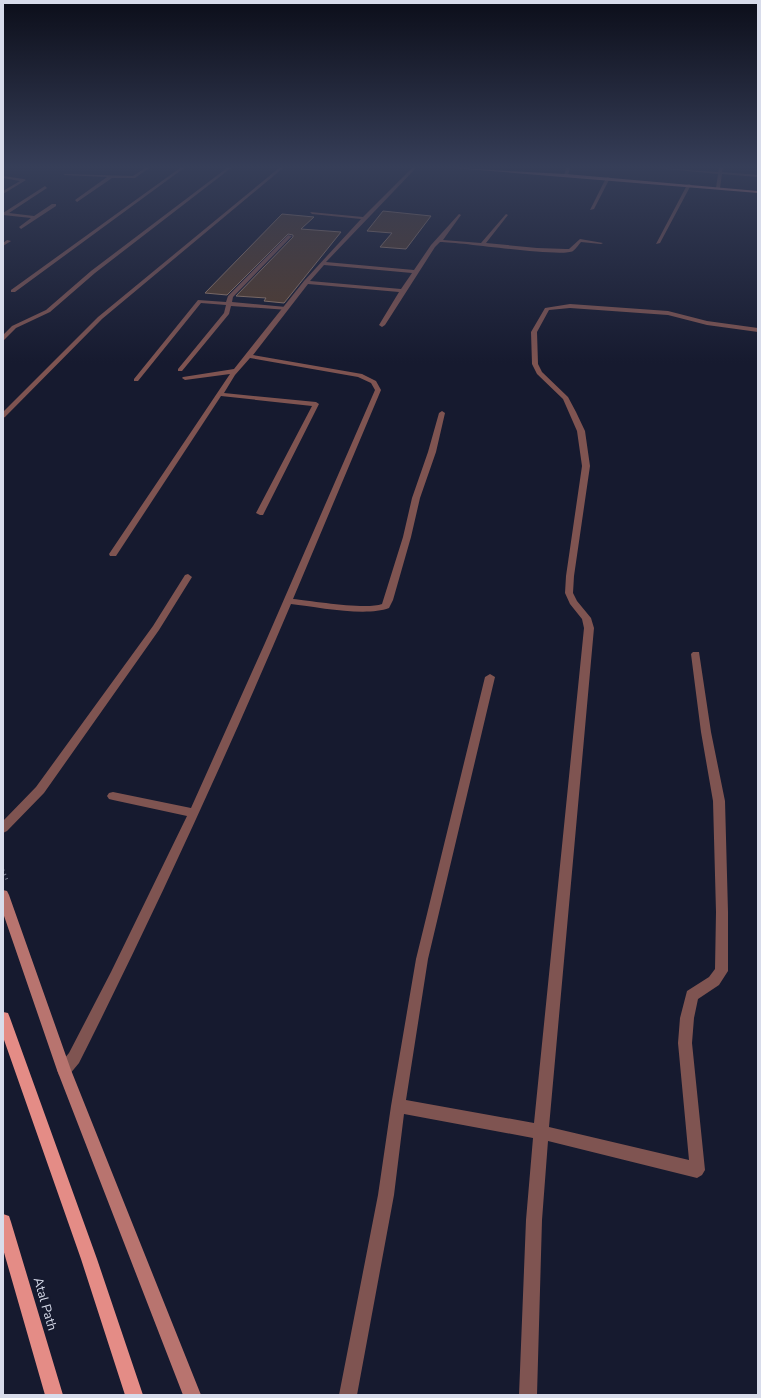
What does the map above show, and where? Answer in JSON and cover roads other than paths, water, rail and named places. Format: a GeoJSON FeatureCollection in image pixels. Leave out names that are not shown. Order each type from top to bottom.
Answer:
{"type":"FeatureCollection","features":[{"type":"Feature","properties":{"kind":"main road"},"geometry":{"type":"LineString","coordinates":[[3,1018],[89,1259],[134,1395]]}},
{"type":"Feature","properties":{"kind":"main road","name":"Atal Path"},"geometry":{"type":"LineString","coordinates":[[3,1222],[54,1395]]}},
{"type":"Feature","properties":{"kind":"street"},"geometry":{"type":"LineString","coordinates":[[14,291],[93,233]]}},
{"type":"Feature","properties":{"kind":"street"},"geometry":{"type":"LineString","coordinates":[[3,339],[14,327],[48,311],[93,272],[144,233]]}},
{"type":"Feature","properties":{"kind":"street"},"geometry":{"type":"LineString","coordinates":[[3,416],[100,318],[202,233]]}},
{"type":"Feature","properties":{"kind":"street"},"geometry":{"type":"LineString","coordinates":[[113,554],[235,371],[250,356],[306,282],[350,233]]}},
{"type":"Feature","properties":{"kind":"street"},"geometry":{"type":"LineString","coordinates":[[382,325],[415,272],[433,246],[444,233]]}},
{"type":"Feature","properties":{"kind":"street"},"geometry":{"type":"LineString","coordinates":[[483,244],[492,233]]}},
{"type":"Feature","properties":{"kind":"street"},"geometry":{"type":"LineString","coordinates":[[658,243],[663,233]]}},
{"type":"Feature","properties":{"kind":"street"},"geometry":{"type":"LineString","coordinates":[[180,370],[227,313],[230,297],[290,236]]}},
{"type":"Feature","properties":{"kind":"street"},"geometry":{"type":"LineString","coordinates":[[439,241],[537,250],[566,251],[574,247],[580,240],[601,243]]}},
{"type":"Feature","properties":{"kind":"street"},"geometry":{"type":"LineString","coordinates":[[3,246],[9,241]]}},
{"type":"Feature","properties":{"kind":"street"},"geometry":{"type":"LineString","coordinates":[[323,263],[415,272]]}},
{"type":"Feature","properties":{"kind":"street"},"geometry":{"type":"LineString","coordinates":[[306,282],[403,291]]}},
{"type":"Feature","properties":{"kind":"street"},"geometry":{"type":"LineString","coordinates":[[136,380],[200,301],[286,309]]}},
{"type":"Feature","properties":{"kind":"street"},"geometry":{"type":"LineString","coordinates":[[528,1395],[534,1220],[541,1132],[587,665],[589,628],[586,618],[573,602],[569,593],[570,576],[586,466],[581,431],[566,398],[539,373],[535,364],[534,332],[547,309],[557,306],[668,313],[707,323],[758,330]]}},
{"type":"Feature","properties":{"kind":"street"},"geometry":{"type":"LineString","coordinates":[[64,1070],[74,1058],[129,953],[194,813],[288,601],[378,390],[374,382],[360,375],[250,356]]}},
{"type":"Feature","properties":{"kind":"street"},"geometry":{"type":"LineString","coordinates":[[185,378],[235,371]]}},
{"type":"Feature","properties":{"kind":"street"},"geometry":{"type":"LineString","coordinates":[[219,394],[316,404],[260,513]]}},
{"type":"Feature","properties":{"kind":"street"},"geometry":{"type":"LineString","coordinates":[[288,601],[364,609],[378,609],[386,606],[407,537],[416,498],[432,452],[442,413]]}},
{"type":"Feature","properties":{"kind":"street"},"geometry":{"type":"LineString","coordinates":[[3,828],[40,790],[156,628],[188,577]]}},
{"type":"Feature","properties":{"kind":"street"},"geometry":{"type":"LineString","coordinates":[[398,1106],[541,1132],[697,1170],[685,1043],[687,1018],[692,995],[714,981],[721,971],[722,912],[719,801],[706,732],[696,654]]}},
{"type":"Feature","properties":{"kind":"street"},"geometry":{"type":"LineString","coordinates":[[348,1395],[386,1195],[398,1106],[422,959],[490,677]]}},
{"type":"Feature","properties":{"kind":"street"},"geometry":{"type":"LineString","coordinates":[[113,796],[194,813]]}},
{"type":"Feature","properties":{"kind":"street"},"geometry":{"type":"LineString","coordinates":[[3,895],[64,1070],[192,1395]]}}]}
